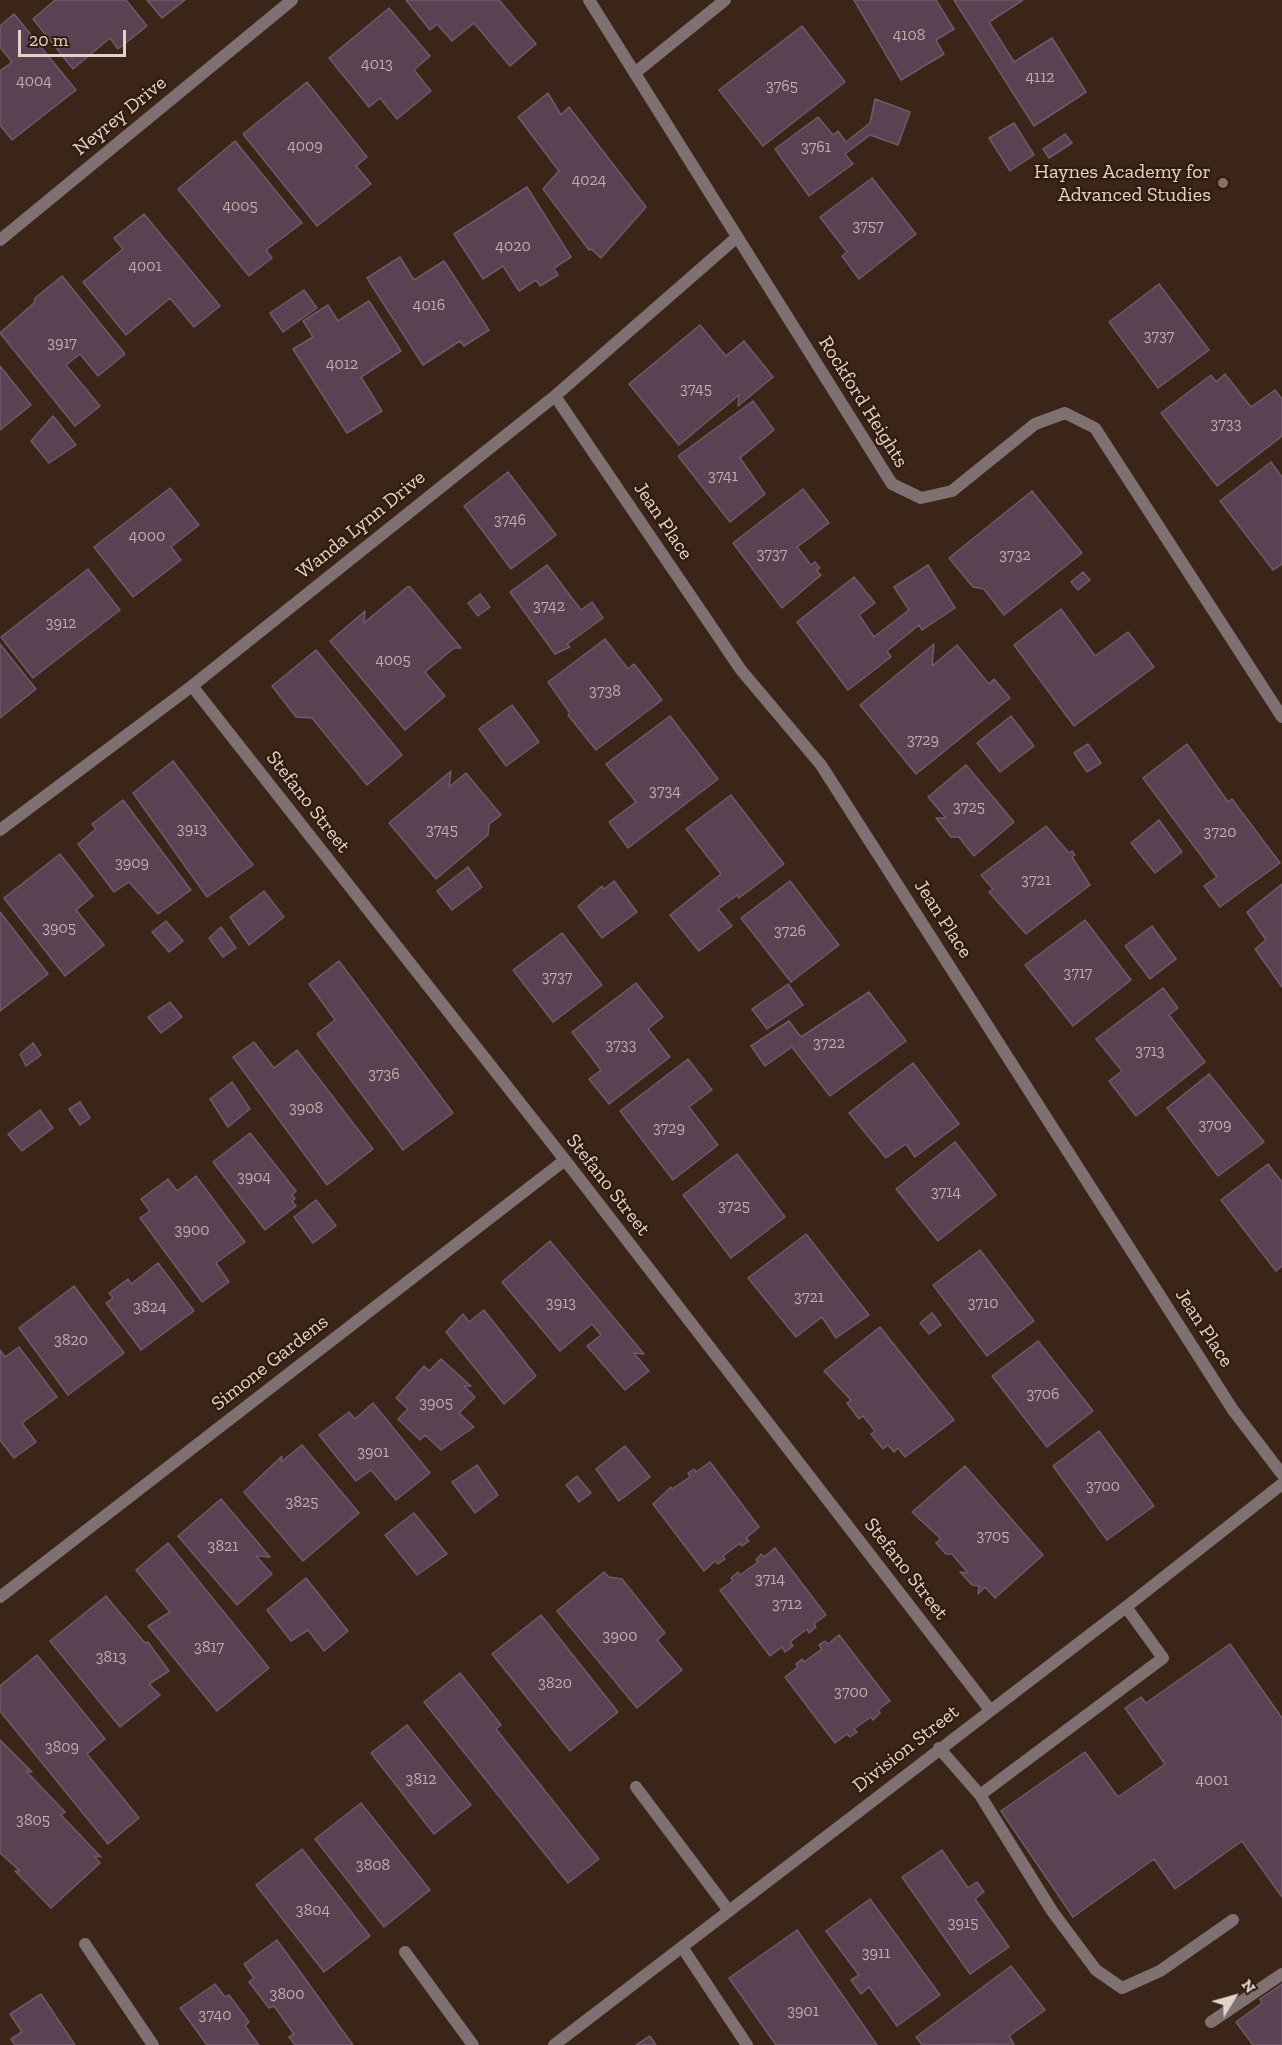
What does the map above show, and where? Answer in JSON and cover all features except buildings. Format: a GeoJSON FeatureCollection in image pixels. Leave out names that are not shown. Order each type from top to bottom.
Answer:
{"type":"FeatureCollection","features":[{"type":"Feature","properties":{"kind":"street","name":"Neyrey Drive"},"geometry":{"type":"LineString","coordinates":[[0,240],[292,0]]}},
{"type":"Feature","properties":{"kind":"street","name":"Rockford Heights"},"geometry":{"type":"LineString","coordinates":[[589,0],[892,484],[921,498],[952,491],[1035,424],[1065,412],[1095,428],[1282,717]]}},
{"type":"Feature","properties":{"kind":"street"},"geometry":{"type":"LineString","coordinates":[[636,72],[725,0]]}},
{"type":"Feature","properties":{"kind":"street","name":"Wanda Lynn Drive"},"geometry":{"type":"LineString","coordinates":[[0,830],[192,686],[555,396],[736,238]]}},
{"type":"Feature","properties":{"kind":"street","name":"Jean Place"},"geometry":{"type":"LineString","coordinates":[[555,396],[741,670],[821,765],[1233,1410],[1282,1474]]}},
{"type":"Feature","properties":{"kind":"street","name":"Stefano Street"},"geometry":{"type":"LineString","coordinates":[[192,686],[565,1160],[990,1710]]}},
{"type":"Feature","properties":{"kind":"street","name":"Simone Gardens"},"geometry":{"type":"LineString","coordinates":[[0,1597],[565,1160]]}},
{"type":"Feature","properties":{"kind":"street","name":"Division Street"},"geometry":{"type":"LineString","coordinates":[[554,2045],[1126,1607],[1282,1484]]}},
{"type":"Feature","properties":{"kind":"street"},"geometry":{"type":"LineString","coordinates":[[980,1795],[1163,1658],[1126,1607]]}},
{"type":"Feature","properties":{"kind":"street"},"geometry":{"type":"LineString","coordinates":[[939,1748],[980,1795],[1058,1919],[1096,1970],[1122,1988],[1160,1971],[1233,1920]]}},
{"type":"Feature","properties":{"kind":"street"},"geometry":{"type":"LineString","coordinates":[[636,1787],[729,1911]]}},
{"type":"Feature","properties":{"kind":"street"},"geometry":{"type":"LineString","coordinates":[[85,1944],[153,2045]]}},
{"type":"Feature","properties":{"kind":"street"},"geometry":{"type":"LineString","coordinates":[[682,1947],[747,2045]]}},
{"type":"Feature","properties":{"kind":"street"},"geometry":{"type":"LineString","coordinates":[[405,1952],[473,2045]]}},
{"type":"Feature","properties":{"kind":"street"},"geometry":{"type":"LineString","coordinates":[[1211,2022],[1282,1974]]}},
{"type":"Feature","properties":{"kind":"place","name":"Haynes Academy for Advanced Studies"},"geometry":{"type":"Point","coordinates":[1223,183]}}]}
